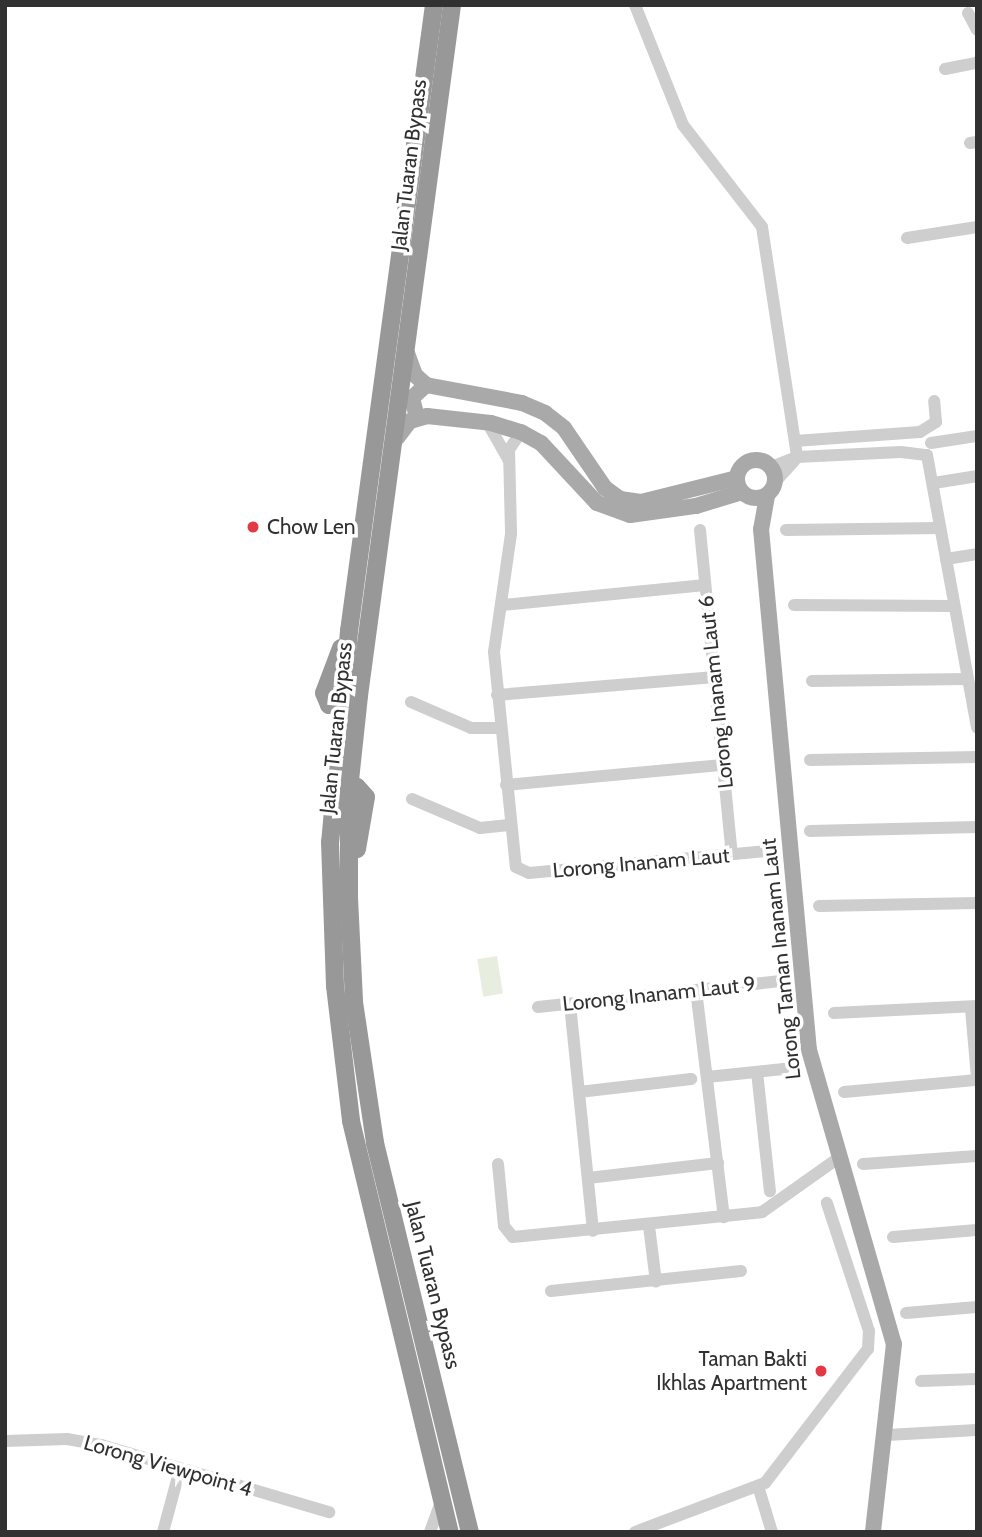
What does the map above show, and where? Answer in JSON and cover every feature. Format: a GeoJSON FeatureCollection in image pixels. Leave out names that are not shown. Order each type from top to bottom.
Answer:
{"type":"FeatureCollection","features":[{"type":"Feature","properties":{"kind":"highway","name":"Jalan Tuaran Bypass"},"geometry":{"type":"LineString","coordinates":[[434,5],[349,631],[324,693],[329,705],[340,706],[330,842],[335,986],[351,1121],[450,1532]]}},
{"type":"Feature","properties":{"kind":"highway","name":"Jalan Tuaran Bypass"},"geometry":{"type":"LineString","coordinates":[[349,789],[359,696],[397,438],[452,5]]}},
{"type":"Feature","properties":{"kind":"highway"},"geometry":{"type":"LineString","coordinates":[[340,706],[359,696]]}},
{"type":"Feature","properties":{"kind":"highway","name":"Jalan Tuaran Bypass"},"geometry":{"type":"LineString","coordinates":[[330,842],[343,794],[349,789],[360,788],[367,802],[349,898],[354,1003],[375,1143],[470,1532]]}},
{"type":"Feature","properties":{"kind":"main road"},"geometry":{"type":"LineString","coordinates":[[407,353],[415,374],[426,385],[522,403],[545,413],[564,428],[605,488],[620,499],[641,502],[749,491]]}},
{"type":"Feature","properties":{"kind":"main road"},"geometry":{"type":"LineString","coordinates":[[418,417],[412,398],[426,385]]}},
{"type":"Feature","properties":{"kind":"main road"},"geometry":{"type":"LineString","coordinates":[[397,438],[418,417],[487,422],[521,432],[541,443],[597,503],[620,513],[657,513],[749,491],[773,474],[750,461],[749,491]]}},
{"type":"Feature","properties":{"kind":"main road","name":"Lorong Taman Inanam Laut"},"geometry":{"type":"LineString","coordinates":[[749,491],[761,529],[807,1036],[837,1159],[892,1332],[887,1436],[873,1532]]}},
{"type":"Feature","properties":{"kind":"street"},"geometry":{"type":"LineString","coordinates":[[635,5],[683,125],[762,227],[797,457]]}},
{"type":"Feature","properties":{"kind":"street"},"geometry":{"type":"LineString","coordinates":[[945,69],[977,63]]}},
{"type":"Feature","properties":{"kind":"street"},"geometry":{"type":"LineString","coordinates":[[907,239],[977,227]]}},
{"type":"Feature","properties":{"kind":"street"},"geometry":{"type":"LineString","coordinates":[[795,441],[920,432],[936,422],[934,401]]}},
{"type":"Feature","properties":{"kind":"street"},"geometry":{"type":"LineString","coordinates":[[487,422],[508,459]]}},
{"type":"Feature","properties":{"kind":"street"},"geometry":{"type":"LineString","coordinates":[[412,799],[480,828],[509,825],[494,652],[511,534],[508,459],[510,444],[521,432]]}},
{"type":"Feature","properties":{"kind":"street"},"geometry":{"type":"LineString","coordinates":[[931,443],[977,436]]}},
{"type":"Feature","properties":{"kind":"street"},"geometry":{"type":"LineString","coordinates":[[773,474],[797,457],[918,452],[930,458],[954,606],[970,673],[977,727]]}},
{"type":"Feature","properties":{"kind":"street"},"geometry":{"type":"LineString","coordinates":[[934,483],[977,476]]}},
{"type":"Feature","properties":{"kind":"street"},"geometry":{"type":"LineString","coordinates":[[786,530],[940,528]]}},
{"type":"Feature","properties":{"kind":"street","name":"Lorong Inanam Laut 6"},"geometry":{"type":"LineString","coordinates":[[700,530],[732,855]]}},
{"type":"Feature","properties":{"kind":"street"},"geometry":{"type":"LineString","coordinates":[[946,559],[977,554]]}},
{"type":"Feature","properties":{"kind":"street"},"geometry":{"type":"LineString","coordinates":[[502,605],[705,585]]}},
{"type":"Feature","properties":{"kind":"street"},"geometry":{"type":"LineString","coordinates":[[794,605],[954,606]]}},
{"type":"Feature","properties":{"kind":"street"},"geometry":{"type":"LineString","coordinates":[[811,681],[970,673]]}},
{"type":"Feature","properties":{"kind":"street"},"geometry":{"type":"LineString","coordinates":[[497,695],[715,677]]}},
{"type":"Feature","properties":{"kind":"street"},"geometry":{"type":"LineString","coordinates":[[411,702],[471,728],[499,728]]}},
{"type":"Feature","properties":{"kind":"street"},"geometry":{"type":"LineString","coordinates":[[810,760],[977,757]]}},
{"type":"Feature","properties":{"kind":"street"},"geometry":{"type":"LineString","coordinates":[[506,785],[723,765]]}},
{"type":"Feature","properties":{"kind":"street","name":"Lorong Inanam Laut"},"geometry":{"type":"LineString","coordinates":[[509,825],[516,867],[529,873],[768,851]]}},
{"type":"Feature","properties":{"kind":"street"},"geometry":{"type":"LineString","coordinates":[[810,831],[977,827]]}},
{"type":"Feature","properties":{"kind":"street"},"geometry":{"type":"LineString","coordinates":[[819,906],[977,903]]}},
{"type":"Feature","properties":{"kind":"street","name":"Lorong Inanam Laut 9"},"geometry":{"type":"LineString","coordinates":[[538,1007],[781,981]]}},
{"type":"Feature","properties":{"kind":"street"},"geometry":{"type":"LineString","coordinates":[[696,990],[724,1217]]}},
{"type":"Feature","properties":{"kind":"street"},"geometry":{"type":"LineString","coordinates":[[570,1004],[593,1231]]}},
{"type":"Feature","properties":{"kind":"street"},"geometry":{"type":"LineString","coordinates":[[834,1013],[974,1007],[977,1079],[844,1092]]}},
{"type":"Feature","properties":{"kind":"street"},"geometry":{"type":"LineString","coordinates":[[707,1077],[784,1069]]}},
{"type":"Feature","properties":{"kind":"street"},"geometry":{"type":"LineString","coordinates":[[757,1072],[769,1191]]}},
{"type":"Feature","properties":{"kind":"street"},"geometry":{"type":"LineString","coordinates":[[579,1092],[691,1079]]}},
{"type":"Feature","properties":{"kind":"street"},"geometry":{"type":"LineString","coordinates":[[863,1164],[977,1156]]}},
{"type":"Feature","properties":{"kind":"street"},"geometry":{"type":"LineString","coordinates":[[498,1164],[506,1231],[513,1237],[649,1226],[769,1209],[837,1159]]}},
{"type":"Feature","properties":{"kind":"street"},"geometry":{"type":"LineString","coordinates":[[588,1178],[718,1163]]}},
{"type":"Feature","properties":{"kind":"street"},"geometry":{"type":"LineString","coordinates":[[635,1532],[758,1486],[782,1464],[867,1349],[870,1339],[827,1203]]}},
{"type":"Feature","properties":{"kind":"street"},"geometry":{"type":"LineString","coordinates":[[649,1226],[656,1282]]}},
{"type":"Feature","properties":{"kind":"street"},"geometry":{"type":"LineString","coordinates":[[892,1237],[977,1230]]}},
{"type":"Feature","properties":{"kind":"street"},"geometry":{"type":"LineString","coordinates":[[551,1291],[741,1271]]}},
{"type":"Feature","properties":{"kind":"street"},"geometry":{"type":"LineString","coordinates":[[905,1313],[977,1307]]}},
{"type":"Feature","properties":{"kind":"street"},"geometry":{"type":"LineString","coordinates":[[921,1381],[977,1379]]}},
{"type":"Feature","properties":{"kind":"street"},"geometry":{"type":"LineString","coordinates":[[887,1436],[977,1430]]}},
{"type":"Feature","properties":{"kind":"street","name":"Lorong Viewpoint 4"},"geometry":{"type":"LineString","coordinates":[[5,1441],[81,1440],[329,1512]]}},
{"type":"Feature","properties":{"kind":"street"},"geometry":{"type":"LineString","coordinates":[[163,1532],[180,1469]]}},
{"type":"Feature","properties":{"kind":"street"},"geometry":{"type":"LineString","coordinates":[[758,1486],[772,1532]]}},
{"type":"Feature","properties":{"kind":"street"},"geometry":{"type":"LineString","coordinates":[[430,1532],[443,1499]]}},
{"type":"Feature","properties":{"kind":"shaded area"},"geometry":{"type":"Polygon","coordinates":[[[497,956],[503,994],[483,997],[477,959],[497,956]]]}},
{"type":"Feature","properties":{"kind":"place","name":"Chow Len"},"geometry":{"type":"Point","coordinates":[253,527]}},
{"type":"Feature","properties":{"kind":"place","name":"Taman Bakti Ikhlas Apartment"},"geometry":{"type":"Point","coordinates":[821,1371]}}]}
